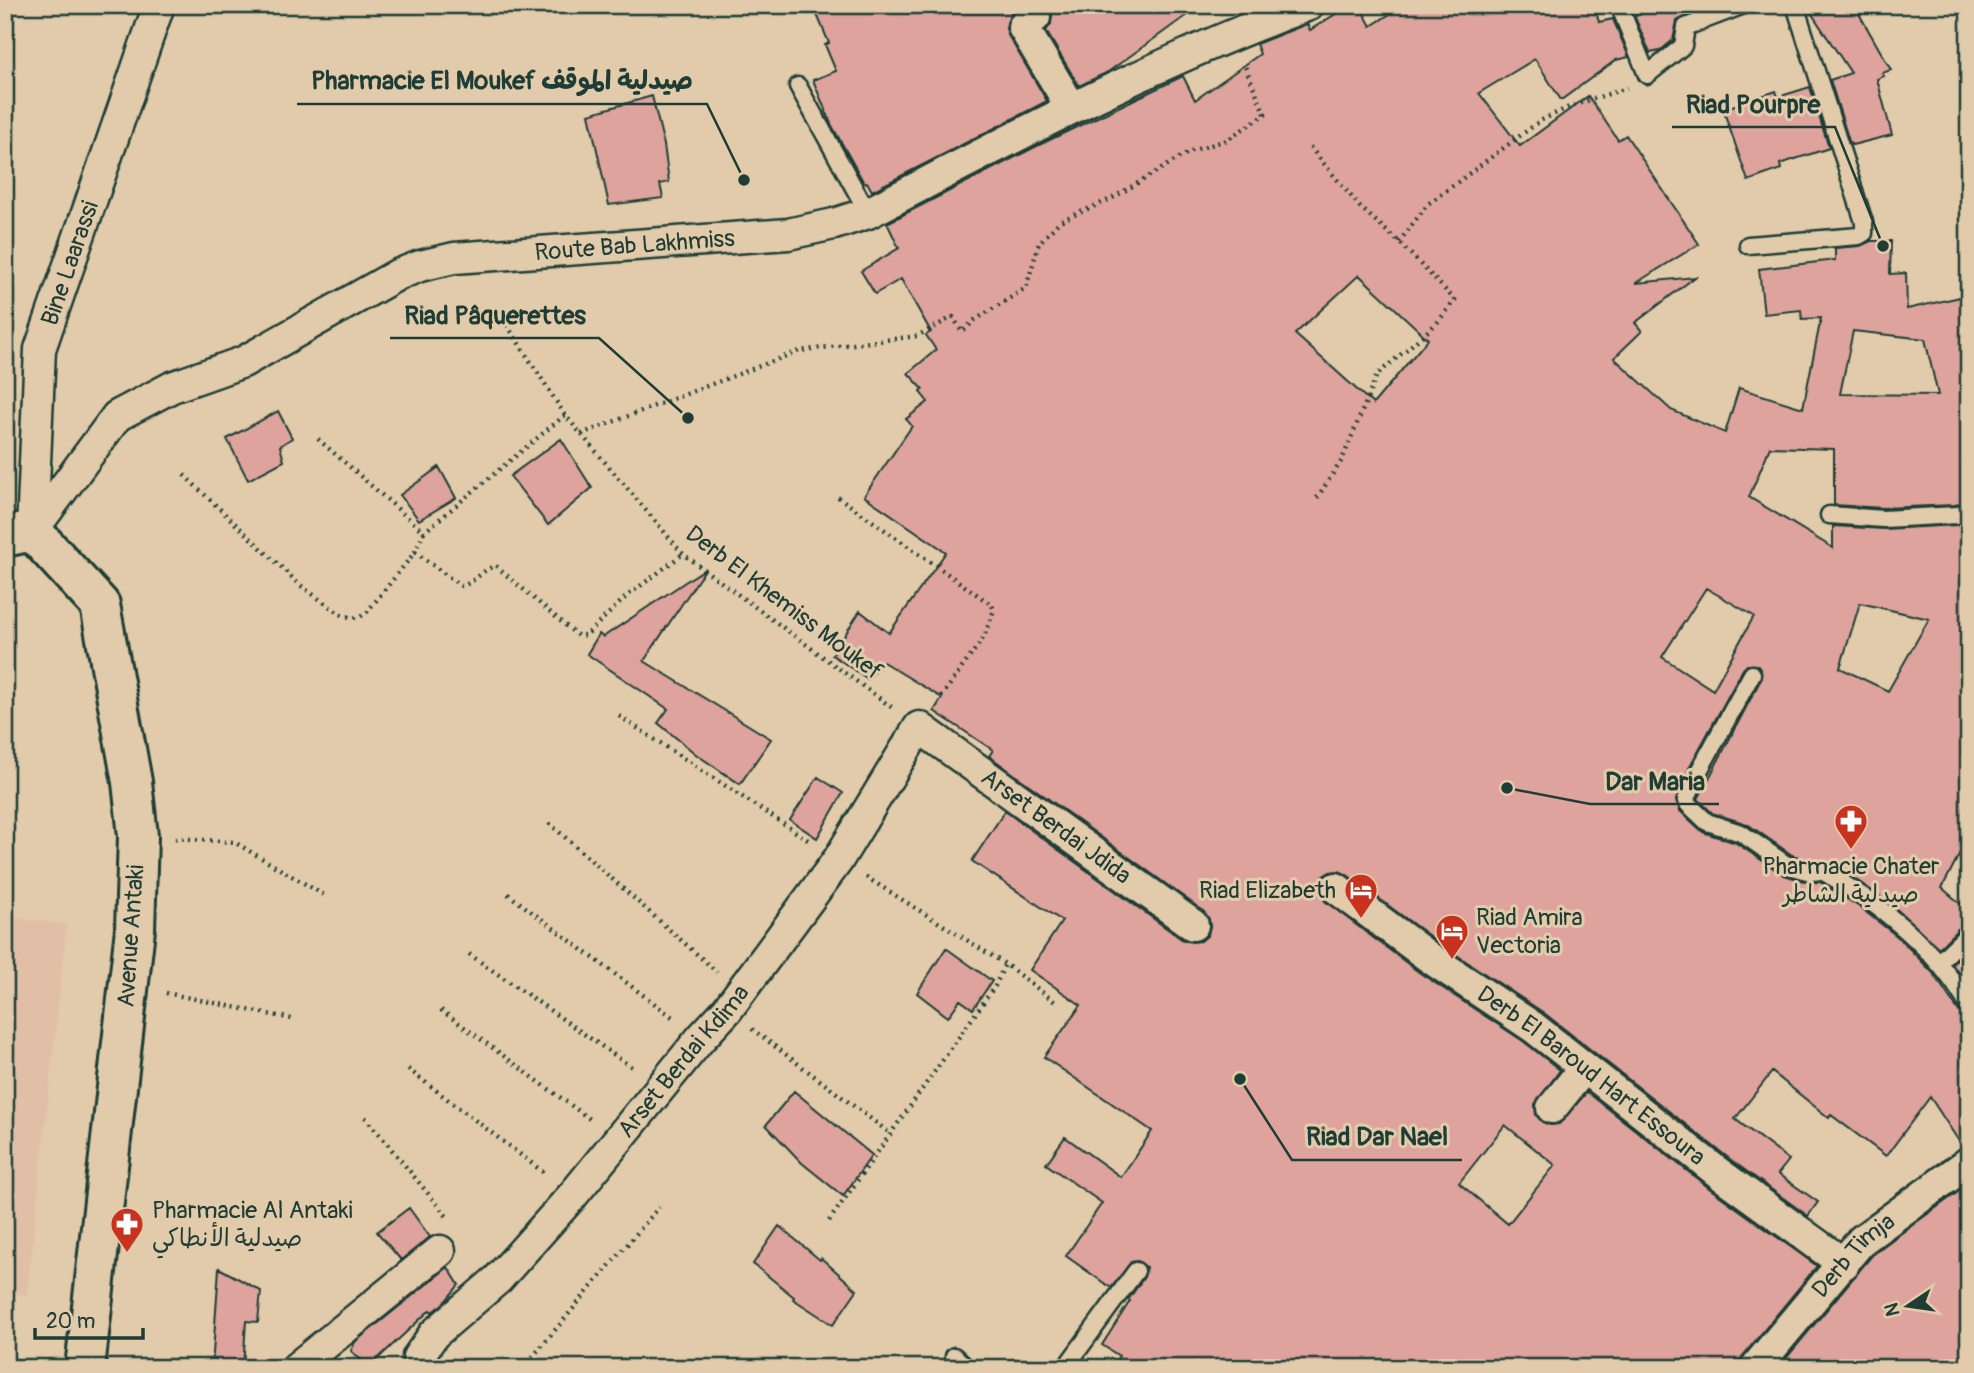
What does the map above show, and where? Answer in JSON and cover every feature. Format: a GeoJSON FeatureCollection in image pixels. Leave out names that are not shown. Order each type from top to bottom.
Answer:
{"type":"FeatureCollection","features":[{"type":"Feature","properties":{"kind":"street","name":"Bine Laarassi"},"geometry":{"type":"LineString","coordinates":[[19,534],[40,349],[159,5]]}},
{"type":"Feature","properties":{"kind":"street"},"geometry":{"type":"LineString","coordinates":[[1026,5],[1035,17],[1023,27],[1071,107]]}},
{"type":"Feature","properties":{"kind":"street","name":"Route Bab Lakhmiss"},"geometry":{"type":"LineString","coordinates":[[19,534],[117,416],[172,387],[243,362],[397,275],[454,258],[788,234],[834,224],[868,213],[1071,107],[1221,40],[1241,16],[1309,5]]}},
{"type":"Feature","properties":{"kind":"street","name":"Avenue Antaki"},"geometry":{"type":"LineString","coordinates":[[19,534],[100,605],[132,782],[138,836],[135,929],[85,1368]]}},
{"type":"Feature","properties":{"kind":"street","name":"Arset Berdai Kdima"},"geometry":{"type":"LineString","coordinates":[[421,1368],[418,1357],[434,1334],[498,1279],[573,1195],[660,1087],[734,1002],[838,860],[919,727]]}},
{"type":"Feature","properties":{"kind":"street","name":"Arset Berdai Jdida"},"geometry":{"type":"LineString","coordinates":[[919,727],[1194,925]]}},
{"type":"Feature","properties":{"kind":"street","name":"Derb El Baroud Hart Essoura"},"geometry":{"type":"LineString","coordinates":[[1336,888],[1430,958],[1533,1027],[1720,1174],[1844,1264]]}},
{"type":"Feature","properties":{"kind":"street"},"geometry":{"type":"LineString","coordinates":[[1552,1108],[1584,1068]]}},
{"type":"Feature","properties":{"kind":"street","name":"Derb Timja"},"geometry":{"type":"LineString","coordinates":[[1755,1368],[1862,1240],[1969,1162]]}},
{"type":"Feature","properties":{"kind":"street"},"geometry":{"type":"LineString","coordinates":[[296,1368],[440,1251]]}},
{"type":"Feature","properties":{"kind":"lane"},"geometry":{"type":"LineString","coordinates":[[1619,5],[1647,75],[1683,46],[1686,27],[1744,5]]}},
{"type":"Feature","properties":{"kind":"lane"},"geometry":{"type":"LineString","coordinates":[[1748,245],[1859,236],[1864,233],[1864,222],[1795,5]]}},
{"type":"Feature","properties":{"kind":"lane"},"geometry":{"type":"LineString","coordinates":[[798,86],[868,213]]}},
{"type":"Feature","properties":{"kind":"lane"},"geometry":{"type":"LineString","coordinates":[[1829,515],[1883,519],[1957,515],[1969,511]]}},
{"type":"Feature","properties":{"kind":"lane"},"geometry":{"type":"LineString","coordinates":[[1752,674],[1699,771],[1686,800],[1688,804],[1707,822],[1741,833],[1787,865],[1811,872],[1822,871],[1877,906],[1939,962],[1969,1007]]}},
{"type":"Feature","properties":{"kind":"lane"},"geometry":{"type":"LineString","coordinates":[[1939,962],[1969,933]]}},
{"type":"Feature","properties":{"kind":"lane"},"geometry":{"type":"LineString","coordinates":[[1065,1368],[1136,1271]]}},
{"type":"Feature","properties":{"kind":"lane"},"geometry":{"type":"LineString","coordinates":[[954,1356],[967,1368]]}},
{"type":"Feature","properties":{"kind":"path"},"geometry":{"type":"LineString","coordinates":[[581,434],[799,351],[917,336],[953,317],[962,332],[975,320],[1026,288],[1039,243],[1060,221],[1111,199],[1191,151],[1227,140],[1265,114],[1247,67],[1221,40]]}},
{"type":"Feature","properties":{"kind":"path"},"geometry":{"type":"LineString","coordinates":[[1399,242],[1428,204],[1540,121],[1571,106],[1640,85],[1647,75]]}},
{"type":"Feature","properties":{"kind":"path"},"geometry":{"type":"LineString","coordinates":[[1310,147],[1360,207],[1399,242],[1455,300],[1437,323],[1377,376],[1342,460],[1315,501]]}},
{"type":"Feature","properties":{"kind":"path","name":"Derb El Khemiss Moukef"},"geometry":{"type":"LineString","coordinates":[[507,325],[565,415],[683,554],[919,727]]}},
{"type":"Feature","properties":{"kind":"path"},"geometry":{"type":"LineString","coordinates":[[184,475],[300,585],[340,614],[360,617],[367,612],[415,552],[424,532],[565,415]]}},
{"type":"Feature","properties":{"kind":"path"},"geometry":{"type":"LineString","coordinates":[[318,439],[424,532]]}},
{"type":"Feature","properties":{"kind":"path"},"geometry":{"type":"LineString","coordinates":[[838,497],[976,592],[992,605],[994,610],[984,637],[919,727]]}},
{"type":"Feature","properties":{"kind":"path"},"geometry":{"type":"LineString","coordinates":[[415,552],[461,586],[474,581],[489,567],[499,568],[578,636],[586,635],[627,596],[683,554]]}},
{"type":"Feature","properties":{"kind":"path"},"geometry":{"type":"LineString","coordinates":[[619,716],[838,860],[1004,964],[1055,1002]]}},
{"type":"Feature","properties":{"kind":"path"},"geometry":{"type":"LineString","coordinates":[[549,824],[734,1002],[891,1134]]}},
{"type":"Feature","properties":{"kind":"path"},"geometry":{"type":"LineString","coordinates":[[138,836],[234,842],[324,895]]}},
{"type":"Feature","properties":{"kind":"path"},"geometry":{"type":"LineString","coordinates":[[508,894],[701,1038]]}},
{"type":"Feature","properties":{"kind":"path"},"geometry":{"type":"LineString","coordinates":[[469,954],[660,1087]]}},
{"type":"Feature","properties":{"kind":"path"},"geometry":{"type":"LineString","coordinates":[[829,1221],[995,986],[1004,964]]}},
{"type":"Feature","properties":{"kind":"path"},"geometry":{"type":"LineString","coordinates":[[129,985],[292,1019]]}},
{"type":"Feature","properties":{"kind":"path"},"geometry":{"type":"LineString","coordinates":[[441,1010],[617,1139]]}},
{"type":"Feature","properties":{"kind":"path"},"geometry":{"type":"LineString","coordinates":[[408,1069],[573,1195]]}},
{"type":"Feature","properties":{"kind":"path"},"geometry":{"type":"LineString","coordinates":[[365,1117],[454,1225]]}},
{"type":"Feature","properties":{"kind":"path"},"geometry":{"type":"LineString","coordinates":[[523,1368],[659,1207]]}},
{"type":"Feature","properties":{"kind":"shaded area"},"geometry":{"type":"Polygon","coordinates":[[[5,917],[67,924],[27,1295],[5,1293],[5,917]]]}},
{"type":"Feature","properties":{"kind":"building"},"geometry":{"type":"Polygon","coordinates":[[[813,5],[1009,5],[1011,14],[1006,28],[1008,35],[1047,101],[872,191],[867,182],[864,183],[831,124],[813,80],[836,71],[825,45],[829,43],[813,5]]]}},
{"type":"Feature","properties":{"kind":"building"},"geometry":{"type":"Polygon","coordinates":[[[1048,5],[1201,5],[1108,72],[1079,86],[1046,31],[1051,24],[1052,15],[1048,5]]]}},
{"type":"Feature","properties":{"kind":"building"},"geometry":{"type":"Polygon","coordinates":[[[1350,5],[1359,5],[1371,26],[1404,5],[1594,5],[1599,22],[1613,19],[1629,57],[1616,60],[1561,100],[1535,59],[1479,93],[1520,146],[1588,96],[1618,140],[1626,135],[1699,244],[1636,283],[1695,277],[1635,323],[1642,331],[1614,358],[1671,410],[1725,433],[1739,388],[1803,408],[1821,318],[1802,319],[1801,310],[1764,314],[1759,269],[1835,260],[1835,248],[1860,246],[1871,241],[1891,241],[1890,274],[1906,273],[1907,309],[1969,295],[1969,501],[1955,505],[1883,508],[1834,505],[1834,449],[1770,447],[1749,497],[1833,548],[1833,526],[1884,529],[1969,522],[1969,835],[1942,888],[1969,911],[1969,923],[1962,925],[1939,948],[1892,905],[1849,875],[1827,862],[1792,855],[1747,824],[1712,813],[1698,799],[1761,679],[1761,669],[1756,665],[1747,665],[1743,669],[1690,766],[1676,800],[1680,811],[1703,832],[1736,843],[1784,875],[1808,882],[1820,882],[1858,906],[1898,937],[1933,973],[1960,1013],[1969,1017],[1969,1145],[1962,1146],[1930,1097],[1886,1156],[1831,1115],[1829,1118],[1772,1072],[1735,1119],[1789,1160],[1778,1174],[1818,1202],[1808,1216],[1731,1160],[1544,1013],[1440,944],[1346,874],[1339,871],[1330,872],[1322,877],[1319,885],[1320,894],[1326,902],[1420,973],[1523,1041],[1560,1070],[1535,1105],[1536,1115],[1542,1122],[1559,1124],[1587,1092],[1709,1188],[1817,1266],[1742,1357],[1738,1368],[1111,1368],[1119,1356],[1102,1345],[1144,1277],[1146,1267],[1138,1261],[1131,1262],[1111,1288],[1066,1256],[1102,1203],[1046,1164],[1065,1137],[1121,1177],[1152,1131],[1044,1057],[1081,1005],[1030,970],[1062,921],[972,861],[1005,811],[1183,940],[1201,941],[1208,935],[1209,919],[1203,911],[989,756],[993,750],[934,711],[942,698],[883,662],[868,679],[832,655],[860,611],[889,633],[946,552],[864,496],[912,426],[906,419],[928,402],[920,392],[923,389],[908,373],[936,350],[926,335],[931,332],[901,279],[875,294],[861,271],[899,248],[887,223],[1039,145],[1183,76],[1195,100],[1260,54],[1256,44],[1307,24],[1310,30],[1350,5]],[[1359,275],[1295,334],[1373,404],[1428,339],[1359,275]],[[1853,331],[1840,394],[1938,395],[1925,339],[1853,331]],[[1706,588],[1662,657],[1713,690],[1754,616],[1706,588]],[[1860,603],[1840,668],[1888,691],[1929,619],[1860,603]],[[1505,1125],[1459,1183],[1508,1224],[1555,1165],[1505,1125]]]}},
{"type":"Feature","properties":{"kind":"building"},"geometry":{"type":"Polygon","coordinates":[[[1686,5],[1689,15],[1677,21],[1673,40],[1660,51],[1650,53],[1634,15],[1686,5]]]}},
{"type":"Feature","properties":{"kind":"building"},"geometry":{"type":"Polygon","coordinates":[[[1806,5],[1854,5],[1891,70],[1882,73],[1884,76],[1877,79],[1892,135],[1852,145],[1849,141],[1830,80],[1851,73],[1806,5]]]}},
{"type":"Feature","properties":{"kind":"building"},"geometry":{"type":"Polygon","coordinates":[[[1810,87],[1829,148],[1780,164],[1781,169],[1748,181],[1723,109],[1776,91],[1778,97],[1810,87]]]}},
{"type":"Feature","properties":{"kind":"building"},"geometry":{"type":"Polygon","coordinates":[[[652,96],[664,145],[669,182],[660,184],[663,198],[609,205],[589,114],[652,96]]]}},
{"type":"Feature","properties":{"kind":"building"},"geometry":{"type":"Polygon","coordinates":[[[278,411],[292,438],[280,446],[284,461],[248,480],[227,439],[278,411]]]}},
{"type":"Feature","properties":{"kind":"building"},"geometry":{"type":"Polygon","coordinates":[[[561,439],[592,488],[548,525],[510,476],[561,439]]]}},
{"type":"Feature","properties":{"kind":"building"},"geometry":{"type":"Polygon","coordinates":[[[439,467],[456,498],[419,520],[400,495],[439,467]]]}},
{"type":"Feature","properties":{"kind":"building"},"geometry":{"type":"Polygon","coordinates":[[[706,568],[644,661],[771,739],[740,784],[697,755],[658,723],[668,709],[587,654],[599,634],[603,637],[706,568]]]}},
{"type":"Feature","properties":{"kind":"building"},"geometry":{"type":"Polygon","coordinates":[[[818,777],[843,793],[817,838],[790,820],[818,777]]]}},
{"type":"Feature","properties":{"kind":"building"},"geometry":{"type":"Polygon","coordinates":[[[946,948],[992,981],[973,1009],[960,1000],[948,1017],[917,993],[946,948]]]}},
{"type":"Feature","properties":{"kind":"building"},"geometry":{"type":"Polygon","coordinates":[[[1969,948],[1969,987],[1952,964],[1969,948]]]}},
{"type":"Feature","properties":{"kind":"building"},"geometry":{"type":"Polygon","coordinates":[[[794,1091],[872,1155],[843,1196],[802,1163],[766,1125],[794,1091]]]}},
{"type":"Feature","properties":{"kind":"building"},"geometry":{"type":"Polygon","coordinates":[[[1969,1184],[1969,1368],[1778,1368],[1874,1253],[1969,1184]]]}},
{"type":"Feature","properties":{"kind":"building"},"geometry":{"type":"Polygon","coordinates":[[[409,1208],[430,1237],[401,1260],[377,1232],[409,1208]]]}},
{"type":"Feature","properties":{"kind":"building"},"geometry":{"type":"Polygon","coordinates":[[[779,1226],[857,1290],[833,1325],[793,1299],[794,1297],[753,1264],[779,1226]]]}},
{"type":"Feature","properties":{"kind":"building"},"geometry":{"type":"Polygon","coordinates":[[[448,1267],[459,1285],[444,1303],[432,1312],[430,1310],[369,1367],[351,1351],[355,1342],[448,1267]]]}},
{"type":"Feature","properties":{"kind":"building"},"geometry":{"type":"Polygon","coordinates":[[[219,1268],[261,1291],[258,1322],[246,1321],[243,1368],[212,1368],[219,1268]]]}},
{"type":"Feature","properties":{"kind":"place","name":"Pharmacie El Moukef صيدلية الموقف"},"geometry":{"type":"Point","coordinates":[744,180]}},
{"type":"Feature","properties":{"kind":"place","name":"Riad Pourpre"},"geometry":{"type":"Point","coordinates":[1883,246]}},
{"type":"Feature","properties":{"kind":"place","name":"Riad Pâquerettes"},"geometry":{"type":"Point","coordinates":[688,418]}},
{"type":"Feature","properties":{"kind":"place","name":"Dar Maria"},"geometry":{"type":"Point","coordinates":[1507,788]}},
{"type":"Feature","properties":{"kind":"place","name":"Pharmacie Chater صيدلية الشاطر"},"geometry":{"type":"Point","coordinates":[1851,851]}},
{"type":"Feature","properties":{"kind":"place","name":"Riad Elizabeth"},"geometry":{"type":"Point","coordinates":[1361,920]}},
{"type":"Feature","properties":{"kind":"place","name":"Riad Amira Vectoria"},"geometry":{"type":"Point","coordinates":[1452,961]}},
{"type":"Feature","properties":{"kind":"place","name":"Riad Dar Nael"},"geometry":{"type":"Point","coordinates":[1240,1079]}},
{"type":"Feature","properties":{"kind":"place","name":"Pharmacie Al Antaki صيدلية الأنطاكي"},"geometry":{"type":"Point","coordinates":[127,1254]}}]}
